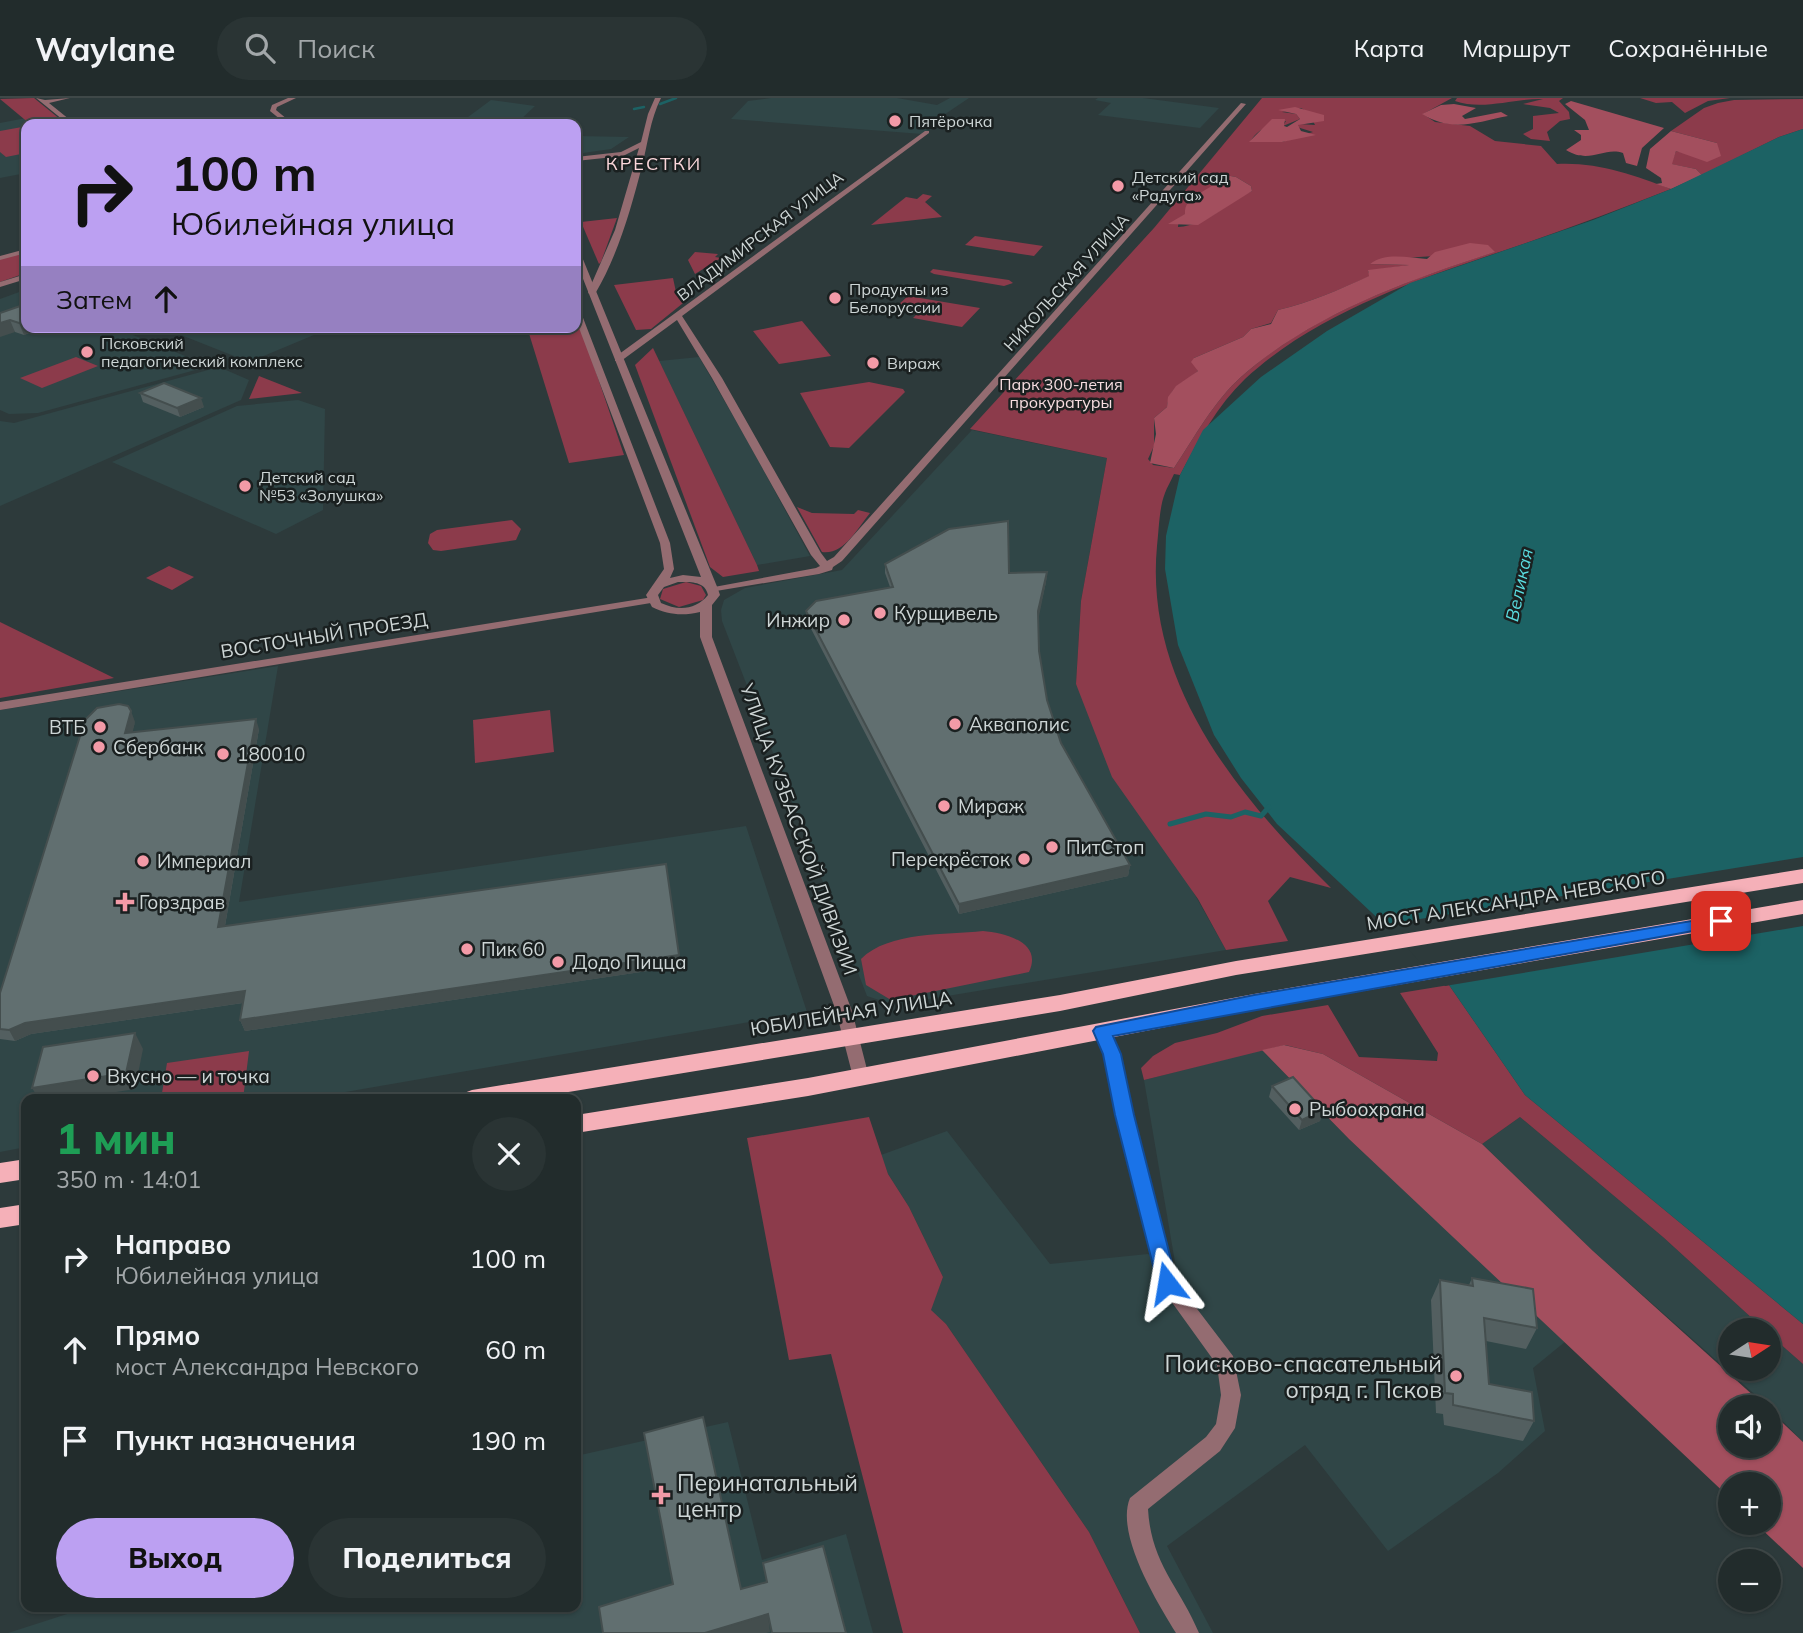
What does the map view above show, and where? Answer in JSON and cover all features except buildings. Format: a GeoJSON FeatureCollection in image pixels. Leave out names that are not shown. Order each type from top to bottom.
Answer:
{"type":"FeatureCollection","features":[{"type":"Feature","properties":{"kind":"highway","name":"МОСТ АЛЕКСАНДРА НЕВСКОГО"},"geometry":{"type":"LineString","coordinates":[[1236,968],[1803,876]]}},
{"type":"Feature","properties":{"kind":"highway"},"geometry":{"type":"LineString","coordinates":[[581,1123],[861,1077],[1254,1002],[1803,907]]}},
{"type":"Feature","properties":{"kind":"highway","name":"ЮБИЛЕЙНАЯ УЛИЦА"},"geometry":{"type":"LineString","coordinates":[[503,1094],[1060,1003],[1236,968]]}},
{"type":"Feature","properties":{"kind":"highway"},"geometry":{"type":"LineString","coordinates":[[0,1173],[21,1170]]}},
{"type":"Feature","properties":{"kind":"highway"},"geometry":{"type":"LineString","coordinates":[[0,1219],[21,1215]]}},
{"type":"Feature","properties":{"kind":"street"},"geometry":{"type":"LineString","coordinates":[[41,100],[67,98]]}},
{"type":"Feature","properties":{"kind":"street"},"geometry":{"type":"LineString","coordinates":[[283,119],[273,111],[274,106],[293,98]]}},
{"type":"Feature","properties":{"kind":"street"},"geometry":{"type":"LineString","coordinates":[[592,292],[613,247],[658,98]]}},
{"type":"Feature","properties":{"kind":"street"},"geometry":{"type":"LineString","coordinates":[[41,100],[66,119]]}},
{"type":"Feature","properties":{"kind":"street","name":"НИКОЛЬСКАЯ УЛИЦА"},"geometry":{"type":"LineString","coordinates":[[828,568],[884,509],[1242,104]]}},
{"type":"Feature","properties":{"kind":"street","name":"ВЛАДИМИРСКАЯ УЛИЦА"},"geometry":{"type":"LineString","coordinates":[[828,568],[816,555],[717,378],[679,317],[927,132]]}},
{"type":"Feature","properties":{"kind":"street"},"geometry":{"type":"LineString","coordinates":[[623,154],[642,144]]}},
{"type":"Feature","properties":{"kind":"street"},"geometry":{"type":"LineString","coordinates":[[581,158],[623,154],[639,156]]}},
{"type":"Feature","properties":{"kind":"street"},"geometry":{"type":"LineString","coordinates":[[581,165],[639,156]]}},
{"type":"Feature","properties":{"kind":"street"},"geometry":{"type":"LineString","coordinates":[[0,258],[21,252]]}},
{"type":"Feature","properties":{"kind":"street"},"geometry":{"type":"LineString","coordinates":[[581,264],[711,587]]}},
{"type":"Feature","properties":{"kind":"street"},"geometry":{"type":"LineString","coordinates":[[0,285],[21,278]]}},
{"type":"Feature","properties":{"kind":"street"},"geometry":{"type":"LineString","coordinates":[[618,359],[679,317]]}},
{"type":"Feature","properties":{"kind":"street"},"geometry":{"type":"LineString","coordinates":[[581,323],[665,543],[669,569],[652,595],[653,600]]}},
{"type":"Feature","properties":{"kind":"street"},"geometry":{"type":"LineString","coordinates":[[660,585],[687,578],[711,587],[828,568]]}},
{"type":"Feature","properties":{"kind":"street","name":"УЛИЦА КУЗБАССКОЙ ДИВИЗИИ"},"geometry":{"type":"LineString","coordinates":[[711,587],[711,600],[706,605],[706,637],[852,1038],[861,1077]]}},
{"type":"Feature","properties":{"kind":"street","name":"УЛИЦА КУЗБАССКОЙ ДИВИЗИИ"},"geometry":{"type":"LineString","coordinates":[[653,600],[662,608],[676,611],[706,637]]}},
{"type":"Feature","properties":{"kind":"street","name":"ВОСТОЧНЫЙ ПРОЕЗД"},"geometry":{"type":"LineString","coordinates":[[0,706],[653,600]]}},
{"type":"Feature","properties":{"kind":"street"},"geometry":{"type":"LineString","coordinates":[[676,611],[706,605]]}},
{"type":"Feature","properties":{"kind":"street"},"geometry":{"type":"LineString","coordinates":[[1102,1031],[1112,1054],[1124,1115],[1167,1283],[1226,1362],[1231,1395],[1225,1427],[1213,1444],[1137,1505],[1136,1522],[1147,1563],[1188,1633]]}},
{"type":"Feature","properties":{"kind":"shaded area"},"geometry":{"type":"Polygon","coordinates":[[[771,98],[897,98],[937,105],[950,98],[969,98],[926,127],[931,129],[922,134],[731,119],[748,101],[771,98]]]}},
{"type":"Feature","properties":{"kind":"shaded area"},"geometry":{"type":"Polygon","coordinates":[[[1143,98],[1219,108],[1200,128],[1098,115],[1111,103],[1095,100],[1143,98]]]}},
{"type":"Feature","properties":{"kind":"shaded area"},"geometry":{"type":"Polygon","coordinates":[[[491,100],[535,106],[521,119],[465,119],[491,100]]]}},
{"type":"Feature","properties":{"kind":"shaded area"},"geometry":{"type":"Polygon","coordinates":[[[1571,101],[1664,128],[1642,148],[1637,166],[1626,163],[1623,153],[1616,151],[1590,156],[1575,154],[1566,150],[1581,140],[1581,135],[1574,130],[1589,130],[1585,120],[1565,104],[1571,101]]]}},
{"type":"Feature","properties":{"kind":"shaded area"},"geometry":{"type":"Polygon","coordinates":[[[1454,104],[1476,108],[1462,116],[1465,119],[1501,112],[1508,116],[1454,125],[1422,114],[1441,105],[1454,104]]]}},
{"type":"Feature","properties":{"kind":"shaded area"},"geometry":{"type":"Polygon","coordinates":[[[1295,107],[1324,115],[1324,121],[1298,125],[1301,131],[1316,135],[1282,142],[1249,142],[1272,119],[1285,119],[1284,126],[1287,127],[1300,119],[1296,114],[1278,110],[1295,107]]]}},
{"type":"Feature","properties":{"kind":"shaded area"},"geometry":{"type":"Polygon","coordinates":[[[26,118],[27,119],[21,119],[21,174],[0,178],[0,123],[26,118]]]}},
{"type":"Feature","properties":{"kind":"shaded area"},"geometry":{"type":"Polygon","coordinates":[[[1671,131],[1717,143],[1721,156],[1707,162],[1676,151],[1672,164],[1696,169],[1702,175],[1671,189],[1656,184],[1662,183],[1661,178],[1646,168],[1650,149],[1671,131]]]}},
{"type":"Feature","properties":{"kind":"shaded area"},"geometry":{"type":"Polygon","coordinates":[[[581,136],[629,137],[611,149],[581,153],[581,136]]]}},
{"type":"Feature","properties":{"kind":"shaded area"},"geometry":{"type":"Polygon","coordinates":[[[1214,173],[1236,177],[1251,186],[1252,191],[1198,225],[1168,224],[1185,214],[1192,198],[1216,182],[1214,173]]]}},
{"type":"Feature","properties":{"kind":"shaded area"},"geometry":{"type":"Polygon","coordinates":[[[1470,243],[1488,245],[1495,252],[1395,288],[1330,317],[1299,335],[1269,355],[1231,387],[1205,420],[1174,468],[1150,463],[1156,434],[1154,418],[1167,407],[1168,397],[1176,386],[1198,371],[1191,362],[1194,358],[1243,337],[1251,329],[1271,324],[1278,310],[1313,300],[1369,276],[1368,270],[1409,265],[1370,264],[1376,260],[1397,257],[1427,259],[1435,252],[1470,243]]]}},
{"type":"Feature","properties":{"kind":"shaded area","name":"Псковский педагогический комплекс"},"geometry":{"type":"Polygon","coordinates":[[[21,291],[21,333],[128,333],[210,366],[38,413],[9,414],[0,410],[0,299],[21,291]]]}},
{"type":"Feature","properties":{"kind":"shaded area"},"geometry":{"type":"Polygon","coordinates":[[[176,333],[319,333],[249,362],[176,333]]]}},
{"type":"Feature","properties":{"kind":"shaded area"},"geometry":{"type":"Polygon","coordinates":[[[699,357],[810,556],[757,565],[659,361],[699,357]]]}},
{"type":"Feature","properties":{"kind":"shaded area"},"geometry":{"type":"Polygon","coordinates":[[[219,367],[249,380],[241,400],[0,506],[0,421],[14,423],[219,367]]]}},
{"type":"Feature","properties":{"kind":"shaded area","name":"Детский сад №53 «Золушка»"},"geometry":{"type":"Polygon","coordinates":[[[298,400],[325,409],[323,510],[276,534],[112,462],[237,406],[298,400]]]}},
{"type":"Feature","properties":{"kind":"shaded area"},"geometry":{"type":"Polygon","coordinates":[[[972,430],[1107,458],[1081,601],[1076,684],[1226,950],[905,1003],[885,1002],[867,996],[722,621],[721,610],[724,600],[745,588],[842,570],[972,430]]]}},
{"type":"Feature","properties":{"kind":"shaded area"},"geometry":{"type":"Polygon","coordinates":[[[278,666],[239,902],[746,826],[807,1012],[334,1094],[21,1094],[21,1148],[0,1152],[0,710],[278,666]]]}},
{"type":"Feature","properties":{"kind":"shaded area"},"geometry":{"type":"Polygon","coordinates":[[[1284,1045],[1323,1054],[1482,1144],[1593,1251],[1718,1364],[1718,1381],[1737,1381],[1753,1395],[1718,1395],[1718,1458],[1781,1458],[1781,1421],[1803,1442],[1803,1568],[1768,1535],[1781,1535],[1781,1472],[1718,1472],[1718,1487],[1349,1139],[1262,1050],[1284,1045]]]}},
{"type":"Feature","properties":{"kind":"shaded area"},"geometry":{"type":"Polygon","coordinates":[[[1262,1050],[1349,1139],[1566,1341],[1533,1368],[1545,1431],[1498,1473],[1388,1551],[1305,1445],[1167,1546],[1213,1633],[1140,1633],[1089,1532],[946,1324],[930,1310],[943,1277],[909,1207],[888,1174],[881,1155],[947,1131],[1050,1264],[1148,1254],[1177,1274],[1144,1080],[1262,1050]]]}},
{"type":"Feature","properties":{"kind":"shaded area"},"geometry":{"type":"Polygon","coordinates":[[[1520,1117],[1663,1237],[1752,1318],[1718,1318],[1718,1362],[1593,1251],[1482,1144],[1520,1117]]]}},
{"type":"Feature","properties":{"kind":"shaded area"},"geometry":{"type":"Polygon","coordinates":[[[1782,1345],[1803,1364],[1803,1442],[1781,1419],[1781,1395],[1755,1395],[1740,1381],[1782,1381],[1782,1345]]]}},
{"type":"Feature","properties":{"kind":"shaded area","name":"Перинатальный центр"},"geometry":{"type":"Polygon","coordinates":[[[728,1422],[762,1560],[846,1534],[873,1633],[8,1633],[73,1612],[581,1612],[581,1455],[728,1422]]]}},
{"type":"Feature","properties":{"kind":"green space"},"geometry":{"type":"Polygon","coordinates":[[[34,98],[60,119],[24,119],[0,99],[34,98]]]}},
{"type":"Feature","properties":{"kind":"green space","name":"Парк 300-летия прокуратуры"},"geometry":{"type":"Polygon","coordinates":[[[1262,98],[1452,98],[1423,114],[1435,122],[1470,126],[1495,141],[1541,146],[1557,164],[1601,167],[1671,189],[1415,282],[1342,313],[1308,332],[1275,354],[1235,389],[1209,424],[1180,475],[1174,474],[1160,512],[1157,597],[1166,645],[1182,691],[1205,735],[1232,776],[1263,816],[1331,888],[1290,877],[1268,901],[1288,941],[1226,950],[1198,899],[1112,777],[1076,684],[1081,601],[1107,458],[970,429],[1154,228],[1262,98]],[[1301,108],[1282,112],[1296,114],[1300,119],[1283,126],[1286,121],[1265,128],[1250,142],[1282,142],[1313,132],[1297,127],[1299,124],[1315,125],[1309,113],[1301,108]],[[1214,173],[1216,182],[1210,190],[1198,193],[1186,214],[1179,218],[1178,227],[1208,218],[1252,191],[1251,186],[1236,177],[1214,173]],[[1494,252],[1416,257],[1370,264],[1410,265],[1368,271],[1370,276],[1313,300],[1278,310],[1271,323],[1251,329],[1243,337],[1194,358],[1198,371],[1174,389],[1167,407],[1154,418],[1154,446],[1148,459],[1153,465],[1174,468],[1205,420],[1231,387],[1298,335],[1329,317],[1394,288],[1494,252]]]}},
{"type":"Feature","properties":{"kind":"green space"},"geometry":{"type":"Polygon","coordinates":[[[1457,98],[1563,98],[1559,101],[1569,112],[1570,119],[1560,121],[1547,132],[1550,141],[1531,139],[1523,134],[1533,129],[1533,116],[1559,113],[1550,108],[1523,104],[1543,99],[1477,105],[1455,101],[1457,98]]]}},
{"type":"Feature","properties":{"kind":"green space"},"geometry":{"type":"Polygon","coordinates":[[[1640,98],[1730,98],[1708,101],[1685,113],[1672,102],[1656,103],[1640,98]]]}},
{"type":"Feature","properties":{"kind":"green space"},"geometry":{"type":"Polygon","coordinates":[[[1803,99],[1803,129],[1779,137],[1702,175],[1696,169],[1671,164],[1676,151],[1694,155],[1717,150],[1717,143],[1671,131],[1704,108],[1734,100],[1803,99]]]}},
{"type":"Feature","properties":{"kind":"green space"},"geometry":{"type":"Polygon","coordinates":[[[21,127],[21,154],[6,157],[0,152],[0,131],[21,127]]]}},
{"type":"Feature","properties":{"kind":"green space"},"geometry":{"type":"Polygon","coordinates":[[[923,194],[932,196],[925,202],[942,217],[871,225],[906,197],[917,199],[923,194]]]}},
{"type":"Feature","properties":{"kind":"green space"},"geometry":{"type":"Polygon","coordinates":[[[617,218],[601,262],[599,264],[581,222],[617,218]]]}},
{"type":"Feature","properties":{"kind":"green space"},"geometry":{"type":"Polygon","coordinates":[[[975,236],[1043,246],[1034,256],[965,245],[975,236]]]}},
{"type":"Feature","properties":{"kind":"green space"},"geometry":{"type":"Polygon","coordinates":[[[695,252],[718,254],[715,257],[721,258],[695,274],[688,260],[695,252]]]}},
{"type":"Feature","properties":{"kind":"green space"},"geometry":{"type":"Polygon","coordinates":[[[21,253],[21,275],[0,282],[0,259],[21,253]]]}},
{"type":"Feature","properties":{"kind":"green space"},"geometry":{"type":"Polygon","coordinates":[[[933,269],[1009,280],[1013,283],[1004,286],[934,274],[930,272],[933,269]]]}},
{"type":"Feature","properties":{"kind":"green space"},"geometry":{"type":"Polygon","coordinates":[[[673,278],[676,292],[693,295],[651,329],[636,330],[614,285],[673,278]]]}},
{"type":"Feature","properties":{"kind":"green space"},"geometry":{"type":"Polygon","coordinates":[[[908,296],[980,308],[962,327],[913,318],[921,310],[898,305],[908,296]]]}},
{"type":"Feature","properties":{"kind":"green space"},"geometry":{"type":"Polygon","coordinates":[[[802,321],[831,356],[779,364],[753,331],[802,321]]]}},
{"type":"Feature","properties":{"kind":"green space"},"geometry":{"type":"Polygon","coordinates":[[[581,328],[624,455],[569,463],[529,333],[581,333],[581,328]]]}},
{"type":"Feature","properties":{"kind":"green space"},"geometry":{"type":"Polygon","coordinates":[[[653,348],[759,571],[723,577],[710,567],[635,365],[653,348]]]}},
{"type":"Feature","properties":{"kind":"green space"},"geometry":{"type":"Polygon","coordinates":[[[76,357],[98,366],[42,388],[20,378],[76,357]]]}},
{"type":"Feature","properties":{"kind":"green space"},"geometry":{"type":"Polygon","coordinates":[[[259,376],[302,393],[249,399],[259,376]]]}},
{"type":"Feature","properties":{"kind":"green space"},"geometry":{"type":"Polygon","coordinates":[[[869,382],[903,389],[905,392],[849,448],[830,447],[800,393],[869,382]]]}},
{"type":"Feature","properties":{"kind":"green space"},"geometry":{"type":"Polygon","coordinates":[[[797,507],[812,513],[854,514],[858,510],[870,513],[843,545],[830,552],[822,552],[797,507]]]}},
{"type":"Feature","properties":{"kind":"green space"},"geometry":{"type":"Polygon","coordinates":[[[512,520],[521,529],[516,540],[441,551],[433,550],[428,543],[430,534],[437,530],[512,520]]]}},
{"type":"Feature","properties":{"kind":"green space"},"geometry":{"type":"Polygon","coordinates":[[[169,566],[194,577],[172,590],[146,578],[169,566]]]}},
{"type":"Feature","properties":{"kind":"green space"},"geometry":{"type":"Polygon","coordinates":[[[686,582],[701,586],[706,595],[703,600],[679,607],[660,599],[663,589],[686,582]]]}},
{"type":"Feature","properties":{"kind":"green space"},"geometry":{"type":"Polygon","coordinates":[[[0,622],[114,678],[0,698],[0,622]]]}},
{"type":"Feature","properties":{"kind":"green space"},"geometry":{"type":"Polygon","coordinates":[[[550,710],[554,752],[475,763],[473,720],[550,710]]]}},
{"type":"Feature","properties":{"kind":"green space"},"geometry":{"type":"Polygon","coordinates":[[[983,931],[1011,937],[1026,946],[1031,953],[1029,972],[891,1000],[866,985],[861,959],[887,943],[919,936],[983,931]]]}},
{"type":"Feature","properties":{"kind":"green space"},"geometry":{"type":"Polygon","coordinates":[[[1449,985],[1525,1095],[1803,1324],[1803,1364],[1782,1345],[1782,1318],[1752,1318],[1663,1237],[1520,1117],[1482,1144],[1323,1054],[1285,1045],[1144,1080],[1141,1068],[1153,1056],[1175,1043],[1217,1033],[1262,1016],[1328,1005],[1359,1057],[1437,1061],[1438,1053],[1400,993],[1449,985]]]}},
{"type":"Feature","properties":{"kind":"green space"},"geometry":{"type":"Polygon","coordinates":[[[249,1051],[244,1094],[162,1094],[167,1063],[249,1051]]]}},
{"type":"Feature","properties":{"kind":"green space"},"geometry":{"type":"Polygon","coordinates":[[[869,1117],[888,1174],[909,1207],[943,1277],[931,1310],[946,1324],[1089,1532],[1140,1633],[903,1633],[831,1354],[789,1360],[747,1138],[869,1117]]]}},
{"type":"Feature","properties":{"kind":"water","name":"Великая"},"geometry":{"type":"Polygon","coordinates":[[[1803,129],[1803,1324],[1525,1095],[1449,985],[1277,824],[1241,778],[1214,735],[1178,645],[1165,569],[1166,536],[1180,475],[1203,430],[1261,377],[1327,331],[1410,283],[1593,220],[1671,189],[1779,137],[1803,129]]]}},
{"type":"Feature","properties":{"kind":"pier"},"geometry":{"type":"Polygon","coordinates":[[[1803,857],[1803,926],[1445,986],[1383,925],[1803,857]]]}},
{"type":"Feature","properties":{"kind":"waterway"},"geometry":{"type":"LineString","coordinates":[[660,104],[676,98]]}},
{"type":"Feature","properties":{"kind":"waterway"},"geometry":{"type":"LineString","coordinates":[[634,109],[644,107]]}},
{"type":"Feature","properties":{"kind":"waterway"},"geometry":{"type":"LineString","coordinates":[[1170,824],[1206,814],[1231,817],[1245,812],[1261,816],[1269,807]]}},
{"type":"Feature","properties":{"kind":"place","name":"Пятёрочка"},"geometry":{"type":"Point","coordinates":[895,121]}},
{"type":"Feature","properties":{"kind":"place","name":"Детский сад «Радуга»"},"geometry":{"type":"Point","coordinates":[1118,186]}},
{"type":"Feature","properties":{"kind":"place","name":"Продукты из Белоруссии"},"geometry":{"type":"Point","coordinates":[835,298]}},
{"type":"Feature","properties":{"kind":"place","name":"Псковский педагогический комплекс"},"geometry":{"type":"Point","coordinates":[87,352]}},
{"type":"Feature","properties":{"kind":"place","name":"Вираж"},"geometry":{"type":"Point","coordinates":[873,363]}},
{"type":"Feature","properties":{"kind":"place","name":"Детский сад №53 «Золушка»"},"geometry":{"type":"Point","coordinates":[245,486]}},
{"type":"Feature","properties":{"kind":"place","name":"Курщивель"},"geometry":{"type":"Point","coordinates":[880,613]}},
{"type":"Feature","properties":{"kind":"place","name":"Инжир"},"geometry":{"type":"Point","coordinates":[844,620]}},
{"type":"Feature","properties":{"kind":"place","name":"Акваполис"},"geometry":{"type":"Point","coordinates":[955,724]}},
{"type":"Feature","properties":{"kind":"place","name":"ВТБ"},"geometry":{"type":"Point","coordinates":[100,727]}},
{"type":"Feature","properties":{"kind":"place","name":"Сбербанк"},"geometry":{"type":"Point","coordinates":[99,747]}},
{"type":"Feature","properties":{"kind":"place","name":"180010"},"geometry":{"type":"Point","coordinates":[223,754]}},
{"type":"Feature","properties":{"kind":"place","name":"Мираж"},"geometry":{"type":"Point","coordinates":[944,806]}},
{"type":"Feature","properties":{"kind":"place","name":"ПитСтоп"},"geometry":{"type":"Point","coordinates":[1052,847]}},
{"type":"Feature","properties":{"kind":"place","name":"Перекрёсток"},"geometry":{"type":"Point","coordinates":[1024,859]}},
{"type":"Feature","properties":{"kind":"place","name":"Империал"},"geometry":{"type":"Point","coordinates":[143,861]}},
{"type":"Feature","properties":{"kind":"place","name":"Горздрав"},"geometry":{"type":"Point","coordinates":[125,902]}},
{"type":"Feature","properties":{"kind":"place","name":"Пик 60"},"geometry":{"type":"Point","coordinates":[467,949]}},
{"type":"Feature","properties":{"kind":"place","name":"Додо Пицца"},"geometry":{"type":"Point","coordinates":[558,962]}},
{"type":"Feature","properties":{"kind":"place","name":"Вкусно — и точка"},"geometry":{"type":"Point","coordinates":[93,1076]}},
{"type":"Feature","properties":{"kind":"place","name":"Рыбоохрана"},"geometry":{"type":"Point","coordinates":[1295,1109]}},
{"type":"Feature","properties":{"kind":"place","name":"Поисково-спасательный отряд г. Псков"},"geometry":{"type":"Point","coordinates":[1456,1376]}},
{"type":"Feature","properties":{"kind":"place","name":"Перинатальный центр"},"geometry":{"type":"Point","coordinates":[661,1495]}},
{"type":"Feature","properties":{"kind":"district","name":"КРЕСТКИ"},"geometry":{"type":"Point","coordinates":[654,163]}},
{"type":"Feature","properties":{"kind":"route"},"geometry":{"type":"LineString","coordinates":[[1167,1283],[1124,1115],[1112,1054],[1102,1031],[1721,921]]}}]}
